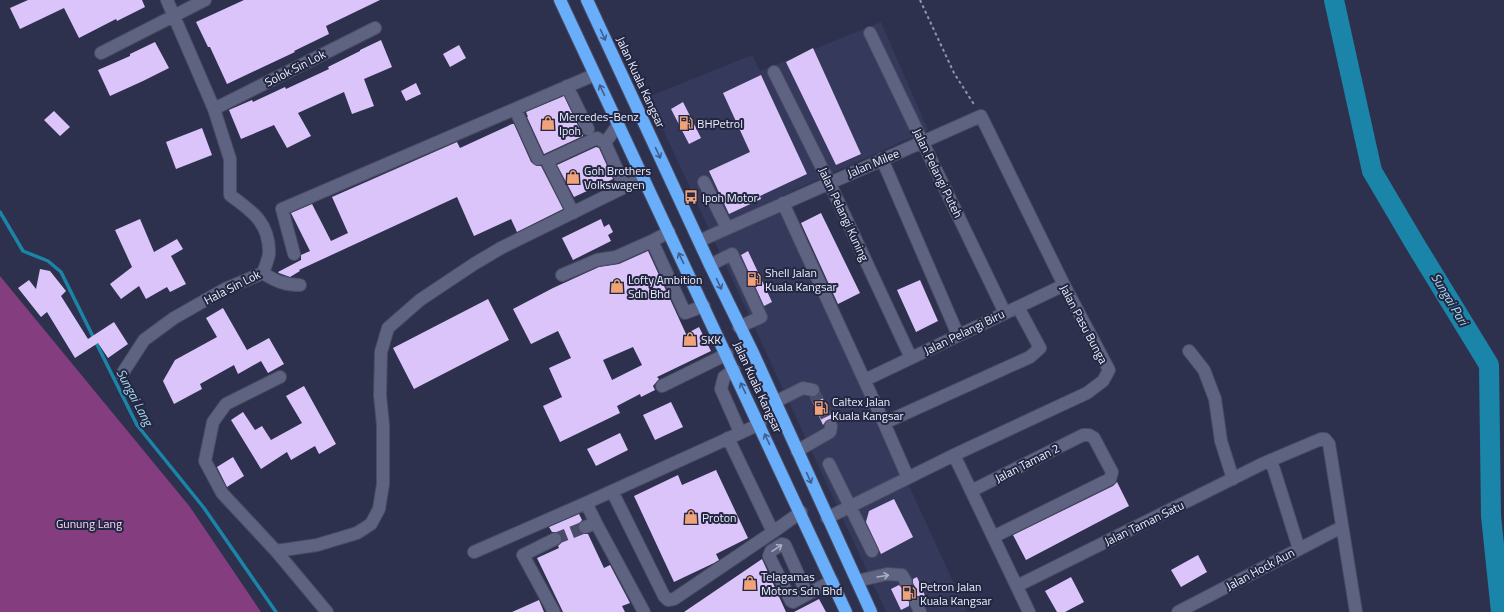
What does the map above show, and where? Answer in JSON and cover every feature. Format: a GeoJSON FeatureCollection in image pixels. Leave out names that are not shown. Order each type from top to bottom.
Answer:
{"type":"FeatureCollection","features":[{"type":"Feature","properties":{"kind":"highway","name":"Jalan Kuala Kangsar"},"geometry":{"type":"LineString","coordinates":[[560,0],[642,178],[760,424],[846,612]]}},
{"type":"Feature","properties":{"kind":"highway","name":"Jalan Kuala Kangsar"},"geometry":{"type":"LineString","coordinates":[[587,0],[739,327],[753,353],[774,402],[871,612]]}},
{"type":"Feature","properties":{"kind":"street","name":"Hala Sin Lok"},"geometry":{"type":"LineString","coordinates":[[122,374],[144,340],[174,318],[225,289],[263,272],[269,255],[266,232],[257,216],[230,195],[230,159],[214,109],[167,0]]}},
{"type":"Feature","properties":{"kind":"street"},"geometry":{"type":"LineString","coordinates":[[101,53],[205,0]]}},
{"type":"Feature","properties":{"kind":"street","name":"Solok Sin Lok"},"geometry":{"type":"LineString","coordinates":[[214,109],[375,28]]}},
{"type":"Feature","properties":{"kind":"street","name":"Jalan Pelangi Puteh"},"geometry":{"type":"LineString","coordinates":[[870,33],[1006,313]]}},
{"type":"Feature","properties":{"kind":"street","name":"Jalan Pelangi Kuning"},"geometry":{"type":"LineString","coordinates":[[774,72],[829,182],[911,358]]}},
{"type":"Feature","properties":{"kind":"street"},"geometry":{"type":"LineString","coordinates":[[294,254],[282,209],[594,74]]}},
{"type":"Feature","properties":{"kind":"street"},"geometry":{"type":"LineString","coordinates":[[567,86],[588,129]]}},
{"type":"Feature","properties":{"kind":"street"},"geometry":{"type":"LineString","coordinates":[[515,109],[538,159]]}},
{"type":"Feature","properties":{"kind":"street","name":"Jalan Milee"},"geometry":{"type":"LineString","coordinates":[[699,240],[981,116]]}},
{"type":"Feature","properties":{"kind":"street","name":"Jalan Pasu Bunga"},"geometry":{"type":"LineString","coordinates":[[827,518],[954,455],[1087,393],[1103,381],[1109,370],[1064,285],[981,116]]}},
{"type":"Feature","properties":{"kind":"street"},"geometry":{"type":"LineString","coordinates":[[605,143],[618,125]]}},
{"type":"Feature","properties":{"kind":"street"},"geometry":{"type":"LineString","coordinates":[[573,212],[546,161],[597,138],[605,143],[625,187]]}},
{"type":"Feature","properties":{"kind":"street"},"geometry":{"type":"LineString","coordinates":[[882,160],[958,335]]}},
{"type":"Feature","properties":{"kind":"street"},"geometry":{"type":"LineString","coordinates":[[276,551],[316,545],[357,533],[371,524],[379,509],[383,484],[383,425],[380,395],[382,352],[388,328],[420,300],[501,248],[642,178]]}},
{"type":"Feature","properties":{"kind":"street"},"geometry":{"type":"LineString","coordinates":[[704,182],[727,228]]}},
{"type":"Feature","properties":{"kind":"street"},"geometry":{"type":"LineString","coordinates":[[783,203],[865,380],[908,478]]}},
{"type":"Feature","properties":{"kind":"street"},"geometry":{"type":"LineString","coordinates":[[562,275],[597,260],[616,257],[668,232]]}},
{"type":"Feature","properties":{"kind":"street"},"geometry":{"type":"LineString","coordinates":[[652,241],[685,313],[704,306]]}},
{"type":"Feature","properties":{"kind":"street"},"geometry":{"type":"LineString","coordinates":[[710,265],[732,254],[761,317],[739,327]]}},
{"type":"Feature","properties":{"kind":"street"},"geometry":{"type":"LineString","coordinates":[[263,272],[274,280],[288,285],[300,285]]}},
{"type":"Feature","properties":{"kind":"street","name":"Jalan Pelangi Biru"},"geometry":{"type":"LineString","coordinates":[[865,380],[1064,285]]}},
{"type":"Feature","properties":{"kind":"street"},"geometry":{"type":"LineString","coordinates":[[884,423],[1035,354],[1040,348],[1018,307]]}},
{"type":"Feature","properties":{"kind":"street"},"geometry":{"type":"LineString","coordinates":[[1189,351],[1204,370],[1215,399],[1221,441],[1233,479]]}},
{"type":"Feature","properties":{"kind":"street"},"geometry":{"type":"LineString","coordinates":[[662,386],[727,354]]}},
{"type":"Feature","properties":{"kind":"street"},"geometry":{"type":"LineString","coordinates":[[734,370],[724,377],[721,389],[740,432]]}},
{"type":"Feature","properties":{"kind":"street"},"geometry":{"type":"LineString","coordinates":[[280,377],[226,404],[213,422],[205,461],[222,493],[276,551],[326,612]]}},
{"type":"Feature","properties":{"kind":"street"},"geometry":{"type":"LineString","coordinates":[[774,402],[803,388],[813,390]]}},
{"type":"Feature","properties":{"kind":"street"},"geometry":{"type":"LineString","coordinates":[[474,552],[586,504],[760,424]]}},
{"type":"Feature","properties":{"kind":"street"},"geometry":{"type":"LineString","coordinates":[[797,451],[830,432],[831,426]]}},
{"type":"Feature","properties":{"kind":"street","name":"Jalan Taman 2"},"geometry":{"type":"LineString","coordinates":[[971,491],[1082,435],[1089,435],[1094,438],[1112,472],[1110,479],[993,537]]}},
{"type":"Feature","properties":{"kind":"street"},"geometry":{"type":"LineString","coordinates":[[728,438],[774,532]]}},
{"type":"Feature","properties":{"kind":"street","name":"Jalan Taman Satu"},"geometry":{"type":"LineString","coordinates":[[1017,586],[1271,460],[1321,439],[1325,439],[1329,444],[1343,530]]}},
{"type":"Feature","properties":{"kind":"street"},"geometry":{"type":"LineString","coordinates":[[954,455],[1029,612]]}},
{"type":"Feature","properties":{"kind":"street"},"geometry":{"type":"LineString","coordinates":[[1271,460],[1299,549]]}},
{"type":"Feature","properties":{"kind":"street"},"geometry":{"type":"LineString","coordinates":[[829,464],[872,551]]}},
{"type":"Feature","properties":{"kind":"street"},"geometry":{"type":"LineString","coordinates":[[612,491],[664,596],[668,600],[674,599],[774,532],[801,512]]}},
{"type":"Feature","properties":{"kind":"street"},"geometry":{"type":"LineString","coordinates":[[586,504],[590,525],[644,612]]}},
{"type":"Feature","properties":{"kind":"street","name":"Jalan Hock Aun"},"geometry":{"type":"LineString","coordinates":[[1178,612],[1336,530],[1343,530]]}},
{"type":"Feature","properties":{"kind":"street"},"geometry":{"type":"LineString","coordinates":[[1343,530],[1356,612]]}},
{"type":"Feature","properties":{"kind":"street"},"geometry":{"type":"LineString","coordinates":[[554,612],[524,555],[555,539]]}},
{"type":"Feature","properties":{"kind":"street"},"geometry":{"type":"LineString","coordinates":[[857,581],[887,574],[902,575],[906,582]]}},
{"type":"Feature","properties":{"kind":"street"},"geometry":{"type":"LineString","coordinates":[[805,591],[830,577]]}},
{"type":"Feature","properties":{"kind":"path"},"geometry":{"type":"LineString","coordinates":[[920,0],[954,73],[981,116]]}},
{"type":"Feature","properties":{"kind":"shaded area"},"geometry":{"type":"Polygon","coordinates":[[[881,22],[928,130],[777,198],[967,612],[886,612],[648,97],[752,55],[760,71],[881,22]]]}},
{"type":"Feature","properties":{"kind":"green space","name":"Gunung Lang"},"geometry":{"type":"Polygon","coordinates":[[[0,276],[190,507],[261,612],[0,612],[0,276]]]}},
{"type":"Feature","properties":{"kind":"building"},"geometry":{"type":"Polygon","coordinates":[[[28,0],[142,0],[145,7],[117,21],[116,19],[79,38],[64,8],[20,29],[10,8],[28,0]]]}},
{"type":"Feature","properties":{"kind":"building"},"geometry":{"type":"Polygon","coordinates":[[[244,0],[380,0],[326,26],[329,34],[227,84],[210,47],[208,47],[196,22],[244,0]]]}},
{"type":"Feature","properties":{"kind":"building"},"geometry":{"type":"Polygon","coordinates":[[[381,40],[392,67],[364,79],[374,106],[352,114],[344,92],[298,113],[311,136],[287,148],[274,125],[241,139],[229,110],[252,100],[253,102],[285,87],[286,89],[329,69],[328,67],[381,40]]]}},
{"type":"Feature","properties":{"kind":"building"},"geometry":{"type":"Polygon","coordinates":[[[155,42],[169,68],[110,96],[98,70],[130,56],[130,54],[155,42]]]}},
{"type":"Feature","properties":{"kind":"building"},"geometry":{"type":"Polygon","coordinates":[[[459,45],[466,58],[450,67],[443,54],[459,45]]]}},
{"type":"Feature","properties":{"kind":"building"},"geometry":{"type":"Polygon","coordinates":[[[813,48],[861,154],[836,165],[786,62],[813,48]]]}},
{"type":"Feature","properties":{"kind":"building"},"geometry":{"type":"Polygon","coordinates":[[[761,75],[807,174],[760,196],[761,199],[729,214],[709,171],[750,152],[723,93],[761,75]]]}},
{"type":"Feature","properties":{"kind":"building"},"geometry":{"type":"Polygon","coordinates":[[[416,83],[421,94],[406,101],[401,91],[416,83]]]}},
{"type":"Feature","properties":{"kind":"building"},"geometry":{"type":"Polygon","coordinates":[[[564,96],[583,136],[544,154],[526,112],[564,96]]]}},
{"type":"Feature","properties":{"kind":"building","name":"BHPetrol"},"geometry":{"type":"Polygon","coordinates":[[[683,102],[701,138],[689,144],[671,109],[683,102]]]}},
{"type":"Feature","properties":{"kind":"building"},"geometry":{"type":"Polygon","coordinates":[[[54,111],[70,127],[60,136],[44,120],[54,111]]]}},
{"type":"Feature","properties":{"kind":"building"},"geometry":{"type":"Polygon","coordinates":[[[514,124],[531,162],[537,166],[541,166],[563,209],[517,232],[511,219],[474,236],[457,197],[299,270],[300,271],[290,277],[278,272],[301,260],[301,255],[310,251],[291,213],[312,204],[331,241],[348,233],[332,197],[457,142],[460,148],[514,124]]]}},
{"type":"Feature","properties":{"kind":"building"},"geometry":{"type":"Polygon","coordinates":[[[202,128],[212,155],[176,169],[166,142],[202,128]]]}},
{"type":"Feature","properties":{"kind":"building"},"geometry":{"type":"Polygon","coordinates":[[[596,147],[599,148],[613,179],[574,197],[557,165],[596,147]]]}},
{"type":"Feature","properties":{"kind":"building"},"geometry":{"type":"Polygon","coordinates":[[[821,213],[860,293],[838,304],[801,223],[821,213]]]}},
{"type":"Feature","properties":{"kind":"building"},"geometry":{"type":"Polygon","coordinates":[[[140,219],[154,252],[177,239],[183,249],[171,256],[186,284],[170,292],[167,287],[146,299],[139,286],[121,299],[110,284],[132,267],[115,230],[140,219]]]}},
{"type":"Feature","properties":{"kind":"building"},"geometry":{"type":"Polygon","coordinates":[[[601,219],[604,227],[609,224],[613,232],[608,235],[611,241],[573,260],[562,238],[601,219]]]}},
{"type":"Feature","properties":{"kind":"building"},"geometry":{"type":"Polygon","coordinates":[[[648,251],[686,334],[699,327],[711,351],[657,377],[659,379],[653,386],[655,390],[641,397],[640,394],[617,406],[620,413],[560,442],[543,406],[562,397],[549,368],[571,358],[558,331],[531,344],[513,309],[553,288],[599,267],[619,264],[648,251]],[[633,347],[603,360],[612,380],[642,365],[633,347]]]}},
{"type":"Feature","properties":{"kind":"building","name":"Shell Jalan Kuala Kangsar"},"geometry":{"type":"Polygon","coordinates":[[[748,251],[772,302],[764,306],[741,255],[748,251]]]}},
{"type":"Feature","properties":{"kind":"building"},"geometry":{"type":"Polygon","coordinates":[[[40,269],[50,271],[66,291],[61,296],[88,339],[114,322],[128,344],[108,358],[98,343],[75,358],[47,312],[41,317],[18,288],[29,280],[36,289],[40,269]]]}},
{"type":"Feature","properties":{"kind":"building"},"geometry":{"type":"Polygon","coordinates":[[[920,280],[938,321],[916,332],[897,290],[920,280]]]}},
{"type":"Feature","properties":{"kind":"building"},"geometry":{"type":"Polygon","coordinates":[[[488,299],[509,340],[414,389],[393,348],[488,299]]]}},
{"type":"Feature","properties":{"kind":"building"},"geometry":{"type":"Polygon","coordinates":[[[223,308],[247,350],[269,338],[284,364],[268,373],[261,361],[238,374],[234,365],[200,384],[202,389],[174,404],[163,381],[175,360],[217,337],[206,318],[223,308]]]}},
{"type":"Feature","properties":{"kind":"building"},"geometry":{"type":"Polygon","coordinates":[[[304,386],[336,444],[319,454],[315,446],[291,460],[287,452],[261,469],[231,420],[243,412],[255,430],[262,426],[271,440],[302,423],[286,396],[304,386]]]}},
{"type":"Feature","properties":{"kind":"building","name":"Caltex Jalan Kuala Kangsar"},"geometry":{"type":"Polygon","coordinates":[[[820,393],[833,419],[826,421],[823,425],[810,397],[816,397],[820,393]]]}},
{"type":"Feature","properties":{"kind":"building"},"geometry":{"type":"Polygon","coordinates":[[[671,402],[683,427],[655,440],[643,415],[671,402]]]}},
{"type":"Feature","properties":{"kind":"building"},"geometry":{"type":"Polygon","coordinates":[[[620,433],[628,450],[596,466],[587,449],[620,433]]]}},
{"type":"Feature","properties":{"kind":"building"},"geometry":{"type":"Polygon","coordinates":[[[233,457],[244,476],[227,487],[217,467],[233,457]]]}},
{"type":"Feature","properties":{"kind":"building","name":"Proton"},"geometry":{"type":"Polygon","coordinates":[[[716,470],[748,538],[716,554],[719,560],[714,563],[674,582],[634,496],[678,475],[682,485],[716,470]]]}},
{"type":"Feature","properties":{"kind":"building"},"geometry":{"type":"Polygon","coordinates":[[[1117,482],[1129,506],[1026,560],[1013,535],[1113,486],[1117,482]]]}},
{"type":"Feature","properties":{"kind":"building"},"geometry":{"type":"Polygon","coordinates":[[[894,499],[913,537],[881,554],[866,522],[869,511],[894,499]]]}},
{"type":"Feature","properties":{"kind":"building"},"geometry":{"type":"Polygon","coordinates":[[[579,514],[582,520],[578,525],[578,530],[583,534],[588,534],[604,568],[610,565],[630,603],[622,606],[625,612],[563,612],[537,558],[559,548],[558,546],[561,543],[561,535],[556,532],[552,532],[549,527],[579,514]]]}},
{"type":"Feature","properties":{"kind":"building"},"geometry":{"type":"Polygon","coordinates":[[[1198,555],[1207,572],[1181,587],[1171,570],[1198,555]]]}},
{"type":"Feature","properties":{"kind":"building","name":"Telagamas Motors Sdn Bhd"},"geometry":{"type":"Polygon","coordinates":[[[762,559],[786,612],[684,612],[762,559]]]}},
{"type":"Feature","properties":{"kind":"building","name":"Petron Jalan Kuala Kangsar"},"geometry":{"type":"Polygon","coordinates":[[[917,577],[926,598],[923,600],[917,596],[913,596],[909,602],[909,606],[901,610],[891,589],[899,585],[903,589],[909,589],[913,585],[913,579],[917,577]]]}},
{"type":"Feature","properties":{"kind":"building"},"geometry":{"type":"Polygon","coordinates":[[[1071,577],[1084,602],[1065,612],[1057,612],[1045,591],[1071,577]]]}},
{"type":"Feature","properties":{"kind":"building"},"geometry":{"type":"Polygon","coordinates":[[[819,599],[826,612],[794,612],[819,599]]]}},
{"type":"Feature","properties":{"kind":"building"},"geometry":{"type":"Polygon","coordinates":[[[539,600],[544,612],[512,612],[539,600]]]}},
{"type":"Feature","properties":{"kind":"waterway","name":"Sungai Pari"},"geometry":{"type":"LineString","coordinates":[[1334,0],[1372,171],[1489,365],[1491,516],[1501,612]]}},
{"type":"Feature","properties":{"kind":"waterway","name":"Sungai Lang"},"geometry":{"type":"LineString","coordinates":[[0,212],[23,251],[48,261],[61,272],[137,425],[204,508],[276,612]]}},
{"type":"Feature","properties":{"kind":"tunnel"},"geometry":{"type":"LineString","coordinates":[[813,390],[831,426]]}},
{"type":"Feature","properties":{"kind":"tunnel"},"geometry":{"type":"LineString","coordinates":[[555,539],[585,527]]}},
{"type":"Feature","properties":{"kind":"tunnel"},"geometry":{"type":"LineString","coordinates":[[906,582],[916,603]]}},
{"type":"Feature","properties":{"kind":"place","name":"Mercedes-Benz Ipoh"},"geometry":{"type":"Point","coordinates":[548,123]}},
{"type":"Feature","properties":{"kind":"place","name":"BHPetrol"},"geometry":{"type":"Point","coordinates":[686,123]}},
{"type":"Feature","properties":{"kind":"place","name":"Goh Brothers Volkswagen"},"geometry":{"type":"Point","coordinates":[573,177]}},
{"type":"Feature","properties":{"kind":"place","name":"Ipoh Motor"},"geometry":{"type":"Point","coordinates":[691,197]}},
{"type":"Feature","properties":{"kind":"place","name":"Shell Jalan Kuala Kangsar"},"geometry":{"type":"Point","coordinates":[754,279]}},
{"type":"Feature","properties":{"kind":"place","name":"Lofty Ambition Sdn Bhd"},"geometry":{"type":"Point","coordinates":[617,286]}},
{"type":"Feature","properties":{"kind":"place","name":"SKK"},"geometry":{"type":"Point","coordinates":[690,339]}},
{"type":"Feature","properties":{"kind":"place","name":"Caltex Jalan Kuala Kangsar"},"geometry":{"type":"Point","coordinates":[821,408]}},
{"type":"Feature","properties":{"kind":"place","name":"Proton"},"geometry":{"type":"Point","coordinates":[691,517]}},
{"type":"Feature","properties":{"kind":"place","name":"Telagamas Motors Sdn Bhd"},"geometry":{"type":"Point","coordinates":[750,583]}},
{"type":"Feature","properties":{"kind":"place","name":"Petron Jalan Kuala Kangsar"},"geometry":{"type":"Point","coordinates":[909,593]}}]}
